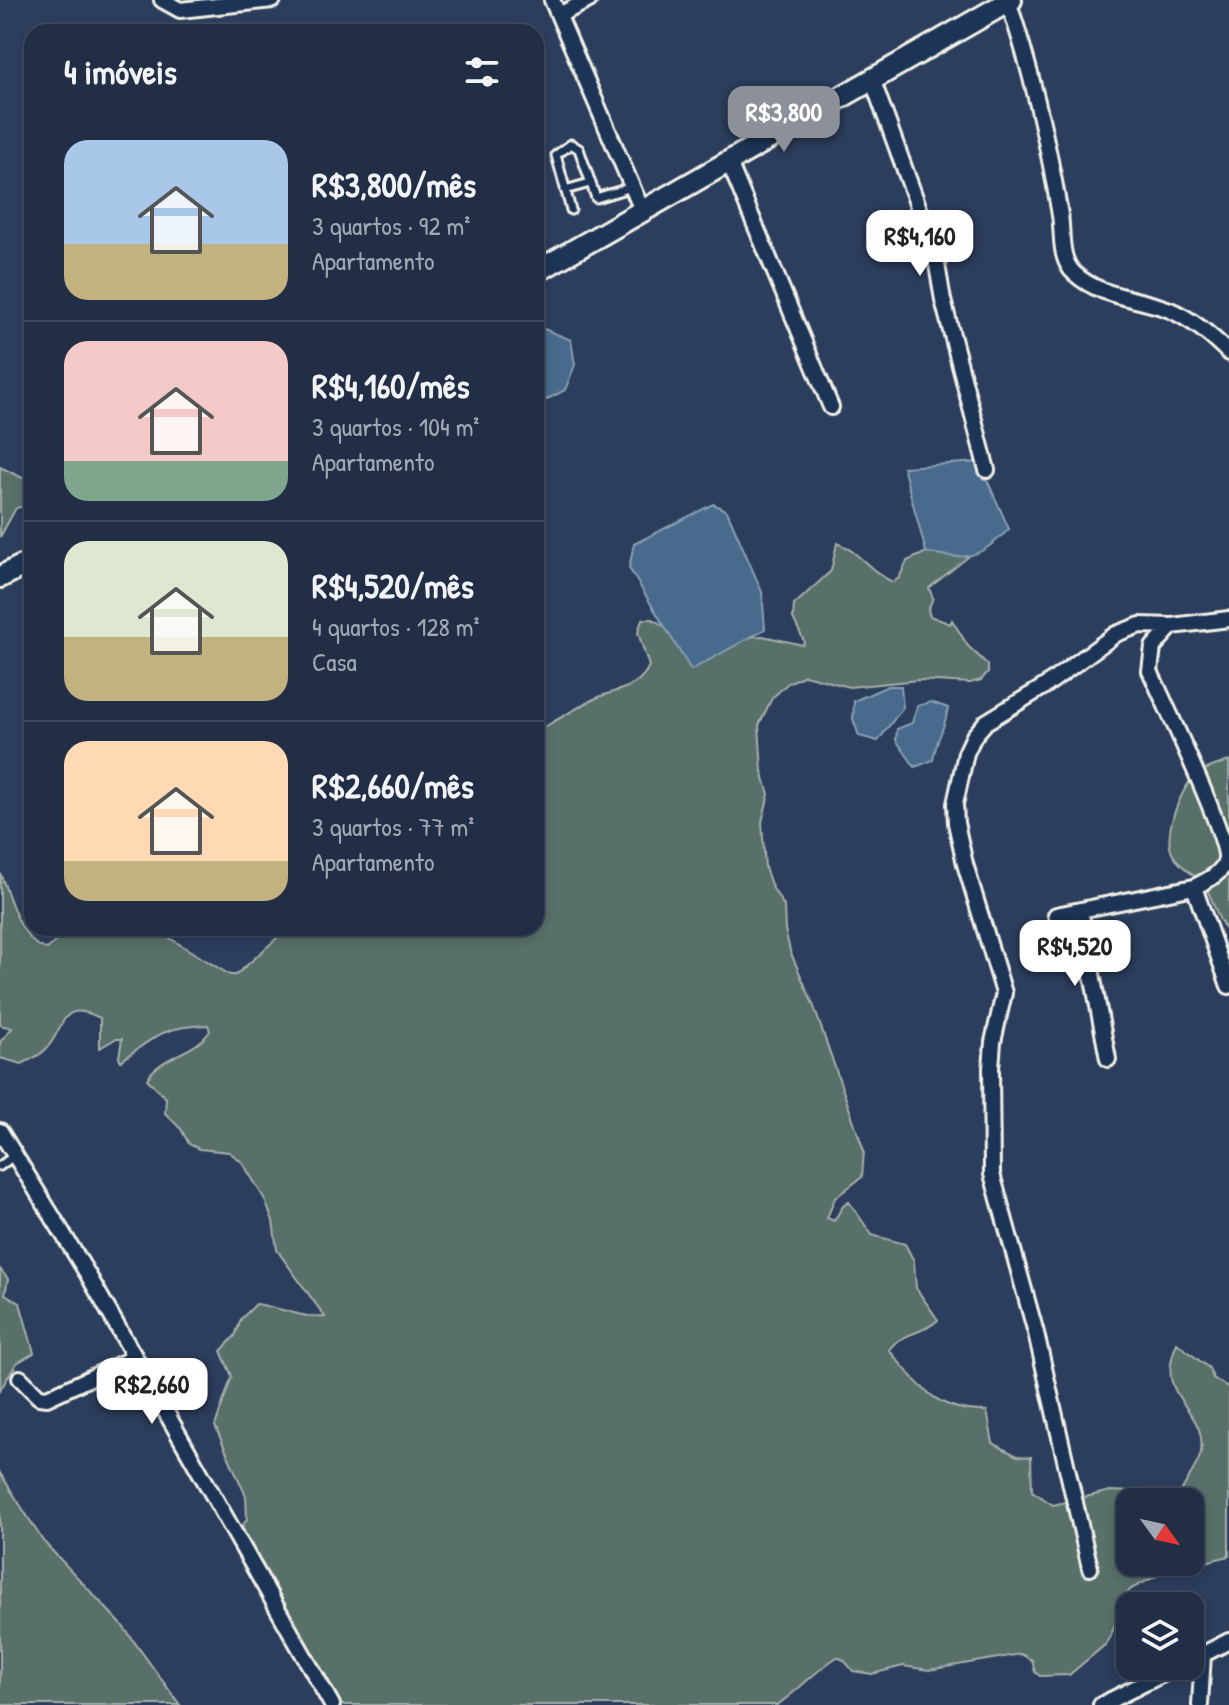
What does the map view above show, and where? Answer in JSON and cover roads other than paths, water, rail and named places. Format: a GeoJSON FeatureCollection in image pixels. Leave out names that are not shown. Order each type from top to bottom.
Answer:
{"type":"FeatureCollection","features":[{"type":"Feature","properties":{"kind":"main road"},"geometry":{"type":"LineString","coordinates":[[544,267],[1010,1]]}},
{"type":"Feature","properties":{"kind":"main road"},"geometry":{"type":"LineString","coordinates":[[0,577],[24,565]]}},
{"type":"Feature","properties":{"kind":"street"},"geometry":{"type":"LineString","coordinates":[[162,0],[180,10],[273,0]]}},
{"type":"Feature","properties":{"kind":"street"},"geometry":{"type":"LineString","coordinates":[[552,0],[642,210]]}},
{"type":"Feature","properties":{"kind":"street"},"geometry":{"type":"LineString","coordinates":[[559,15],[589,0]]}},
{"type":"Feature","properties":{"kind":"street"},"geometry":{"type":"LineString","coordinates":[[1010,1],[1038,102],[1065,259],[1070,268],[1118,298],[1173,311],[1216,340],[1229,353]]}},
{"type":"Feature","properties":{"kind":"street"},"geometry":{"type":"LineString","coordinates":[[872,79],[935,253],[943,300],[987,470]]}},
{"type":"Feature","properties":{"kind":"street"},"geometry":{"type":"LineString","coordinates":[[728,160],[831,407]]}},
{"type":"Feature","properties":{"kind":"street"},"geometry":{"type":"LineString","coordinates":[[1090,1568],[1036,1333],[992,1174],[991,1068],[993,1042],[1004,993],[965,864],[955,804],[966,753],[974,736],[986,722],[1045,686],[1116,634],[1140,625],[1172,626],[1229,619]]}},
{"type":"Feature","properties":{"kind":"street"},"geometry":{"type":"LineString","coordinates":[[1056,915],[1194,887],[1219,872],[1227,855],[1218,822],[1150,671],[1153,647],[1172,626]]}},
{"type":"Feature","properties":{"kind":"street"},"geometry":{"type":"LineString","coordinates":[[1194,887],[1229,986]]}},
{"type":"Feature","properties":{"kind":"street"},"geometry":{"type":"LineString","coordinates":[[1080,910],[1108,1059]]}},
{"type":"Feature","properties":{"kind":"street"},"geometry":{"type":"LineString","coordinates":[[0,1131],[135,1357],[332,1705]]}},
{"type":"Feature","properties":{"kind":"street"},"geometry":{"type":"LineString","coordinates":[[20,1378],[39,1397],[47,1398],[135,1357]]}},
{"type":"Feature","properties":{"kind":"street"},"geometry":{"type":"LineString","coordinates":[[1204,1654],[1229,1641]]}},
{"type":"Feature","properties":{"kind":"street"},"geometry":{"type":"LineString","coordinates":[[1101,1705],[1151,1680]]}},
{"type":"Feature","properties":{"kind":"street"},"geometry":{"type":"LineString","coordinates":[[1198,1680],[1200,1705]]}},
{"type":"Feature","properties":{"kind":"lane"},"geometry":{"type":"LineString","coordinates":[[571,210],[556,155],[571,144],[579,149],[596,198],[632,187]]}},
{"type":"Feature","properties":{"kind":"lane"},"geometry":{"type":"LineString","coordinates":[[565,190],[590,183]]}},
{"type":"Feature","properties":{"kind":"lane"},"geometry":{"type":"LineString","coordinates":[[0,1166],[15,1155]]}},
{"type":"Feature","properties":{"kind":"water"},"geometry":{"type":"Polygon","coordinates":[[[544,329],[571,340],[575,365],[565,390],[544,401],[544,329]]]}},
{"type":"Feature","properties":{"kind":"water"},"geometry":{"type":"Polygon","coordinates":[[[979,462],[1009,529],[989,547],[971,555],[962,557],[926,552],[903,467],[979,462]]]}},
{"type":"Feature","properties":{"kind":"water"},"geometry":{"type":"Polygon","coordinates":[[[713,504],[727,511],[762,592],[765,629],[691,670],[629,568],[634,544],[713,504]]]}},
{"type":"Feature","properties":{"kind":"water"},"geometry":{"type":"Polygon","coordinates":[[[888,686],[901,686],[903,707],[878,741],[859,736],[853,719],[854,701],[888,686]]]}},
{"type":"Feature","properties":{"kind":"water"},"geometry":{"type":"Polygon","coordinates":[[[931,702],[948,708],[947,715],[933,760],[915,767],[896,740],[897,729],[912,723],[917,706],[931,702]]]}}]}
